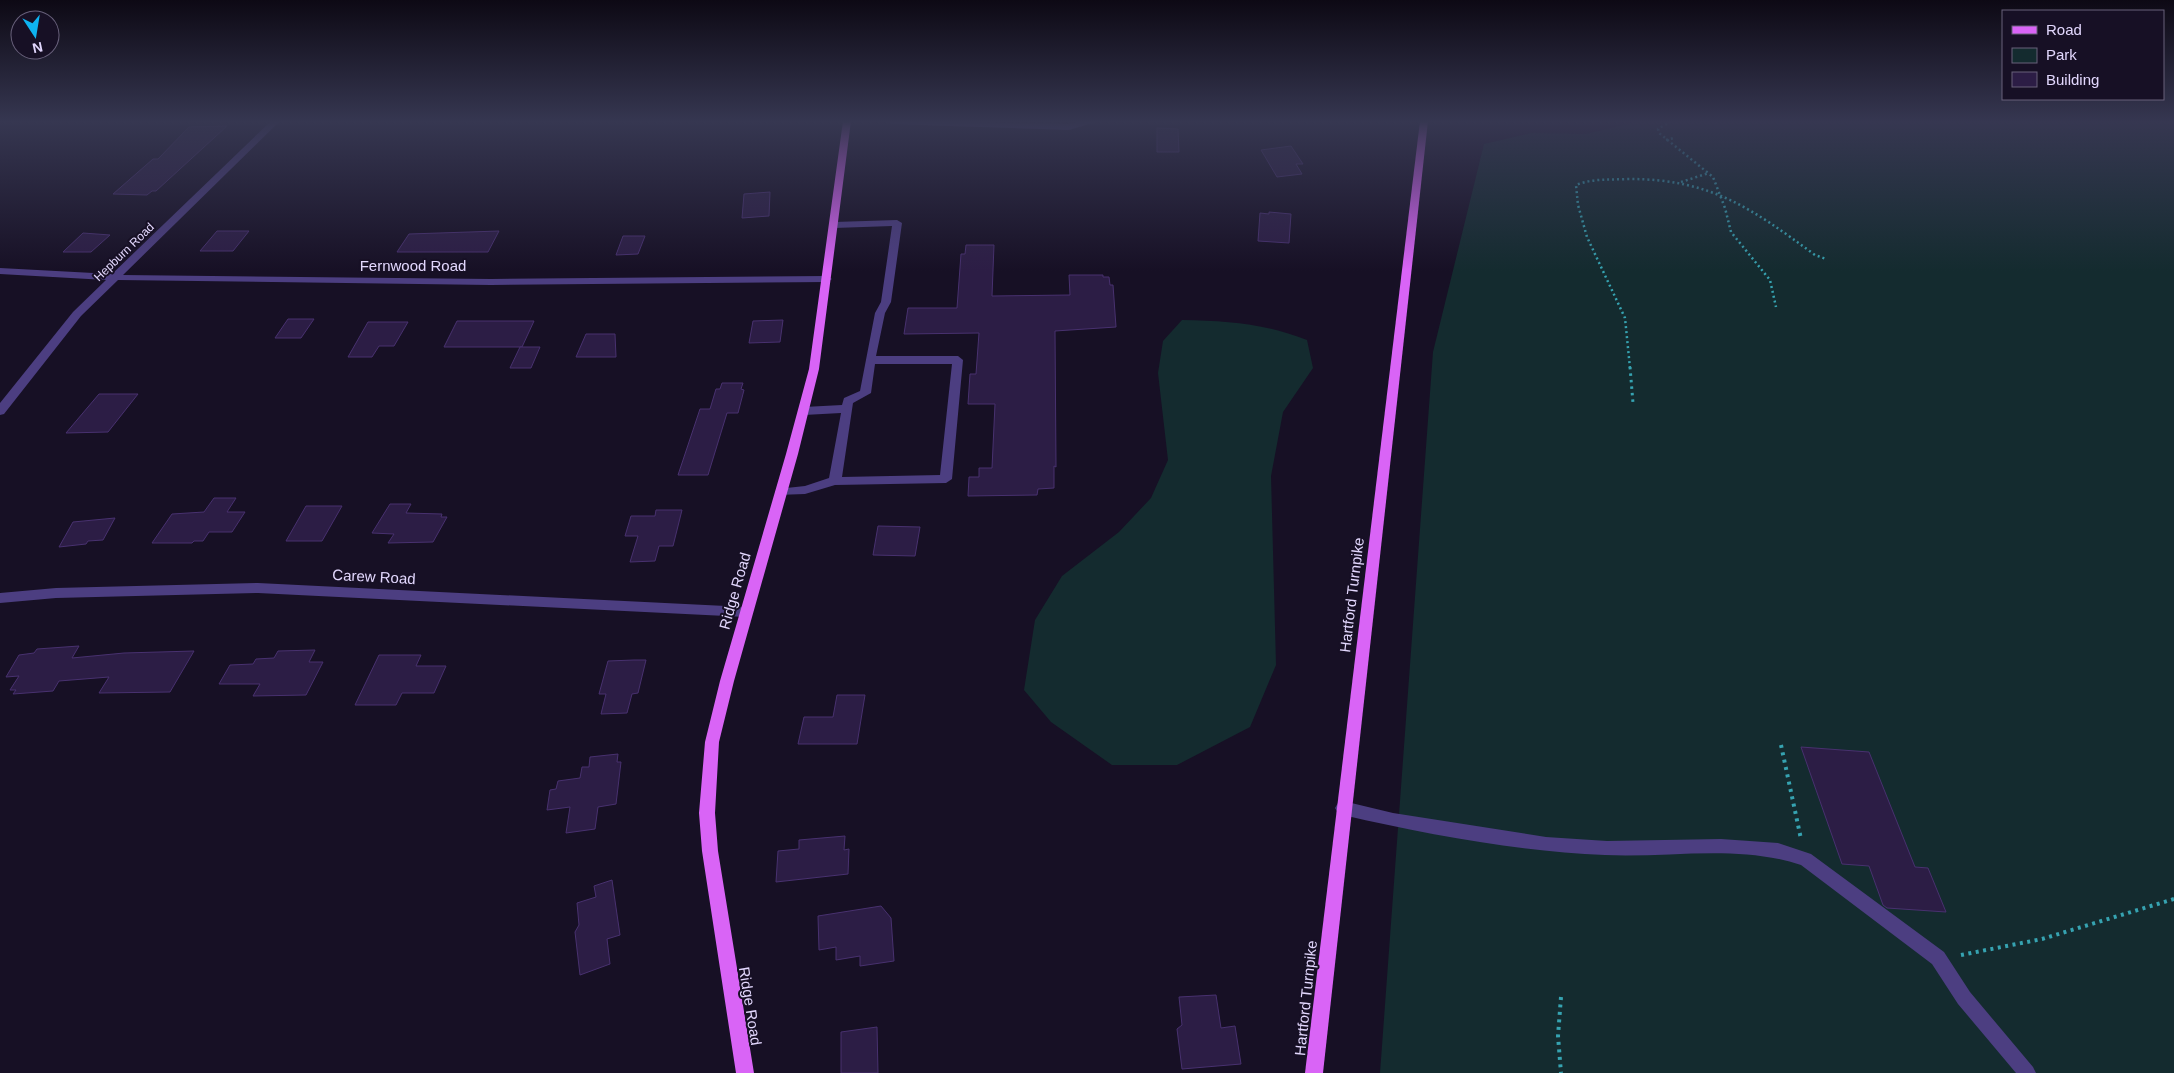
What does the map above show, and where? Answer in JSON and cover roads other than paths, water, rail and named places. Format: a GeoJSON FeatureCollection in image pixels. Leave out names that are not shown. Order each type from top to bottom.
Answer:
{"type":"FeatureCollection","features":[{"type":"Feature","properties":{"kind":"main road","name":"Ridge Road"},"geometry":{"type":"LineString","coordinates":[[745,1073],[719,911],[707,813],[712,742],[746,612],[804,411],[818,347],[841,171]]}},
{"type":"Feature","properties":{"kind":"main road","name":"Hartford Turnpike"},"geometry":{"type":"LineString","coordinates":[[1314,1073],[1343,808],[1418,171]]}},
{"type":"Feature","properties":{"kind":"street","name":"Hepburn Road"},"geometry":{"type":"LineString","coordinates":[[0,411],[77,314],[224,171]]}},
{"type":"Feature","properties":{"kind":"street"},"geometry":{"type":"LineString","coordinates":[[834,225],[897,223],[886,302],[880,313],[865,393],[848,401],[835,481]]}},
{"type":"Feature","properties":{"kind":"street","name":"Fernwood Road"},"geometry":{"type":"LineString","coordinates":[[0,271],[114,278],[491,282],[826,279]]}},
{"type":"Feature","properties":{"kind":"street"},"geometry":{"type":"LineString","coordinates":[[781,492],[805,490],[835,481],[946,479],[958,360],[870,360]]}},
{"type":"Feature","properties":{"kind":"street"},"geometry":{"type":"LineString","coordinates":[[804,411],[847,409]]}},
{"type":"Feature","properties":{"kind":"street","name":"Carew Road"},"geometry":{"type":"LineString","coordinates":[[0,598],[56,593],[258,588],[746,612]]}},
{"type":"Feature","properties":{"kind":"street"},"geometry":{"type":"LineString","coordinates":[[1343,808],[1393,820],[1546,844],[1607,848],[1721,846],[1778,850],[1806,859],[1938,958],[1964,998],[2026,1073]]}}]}
